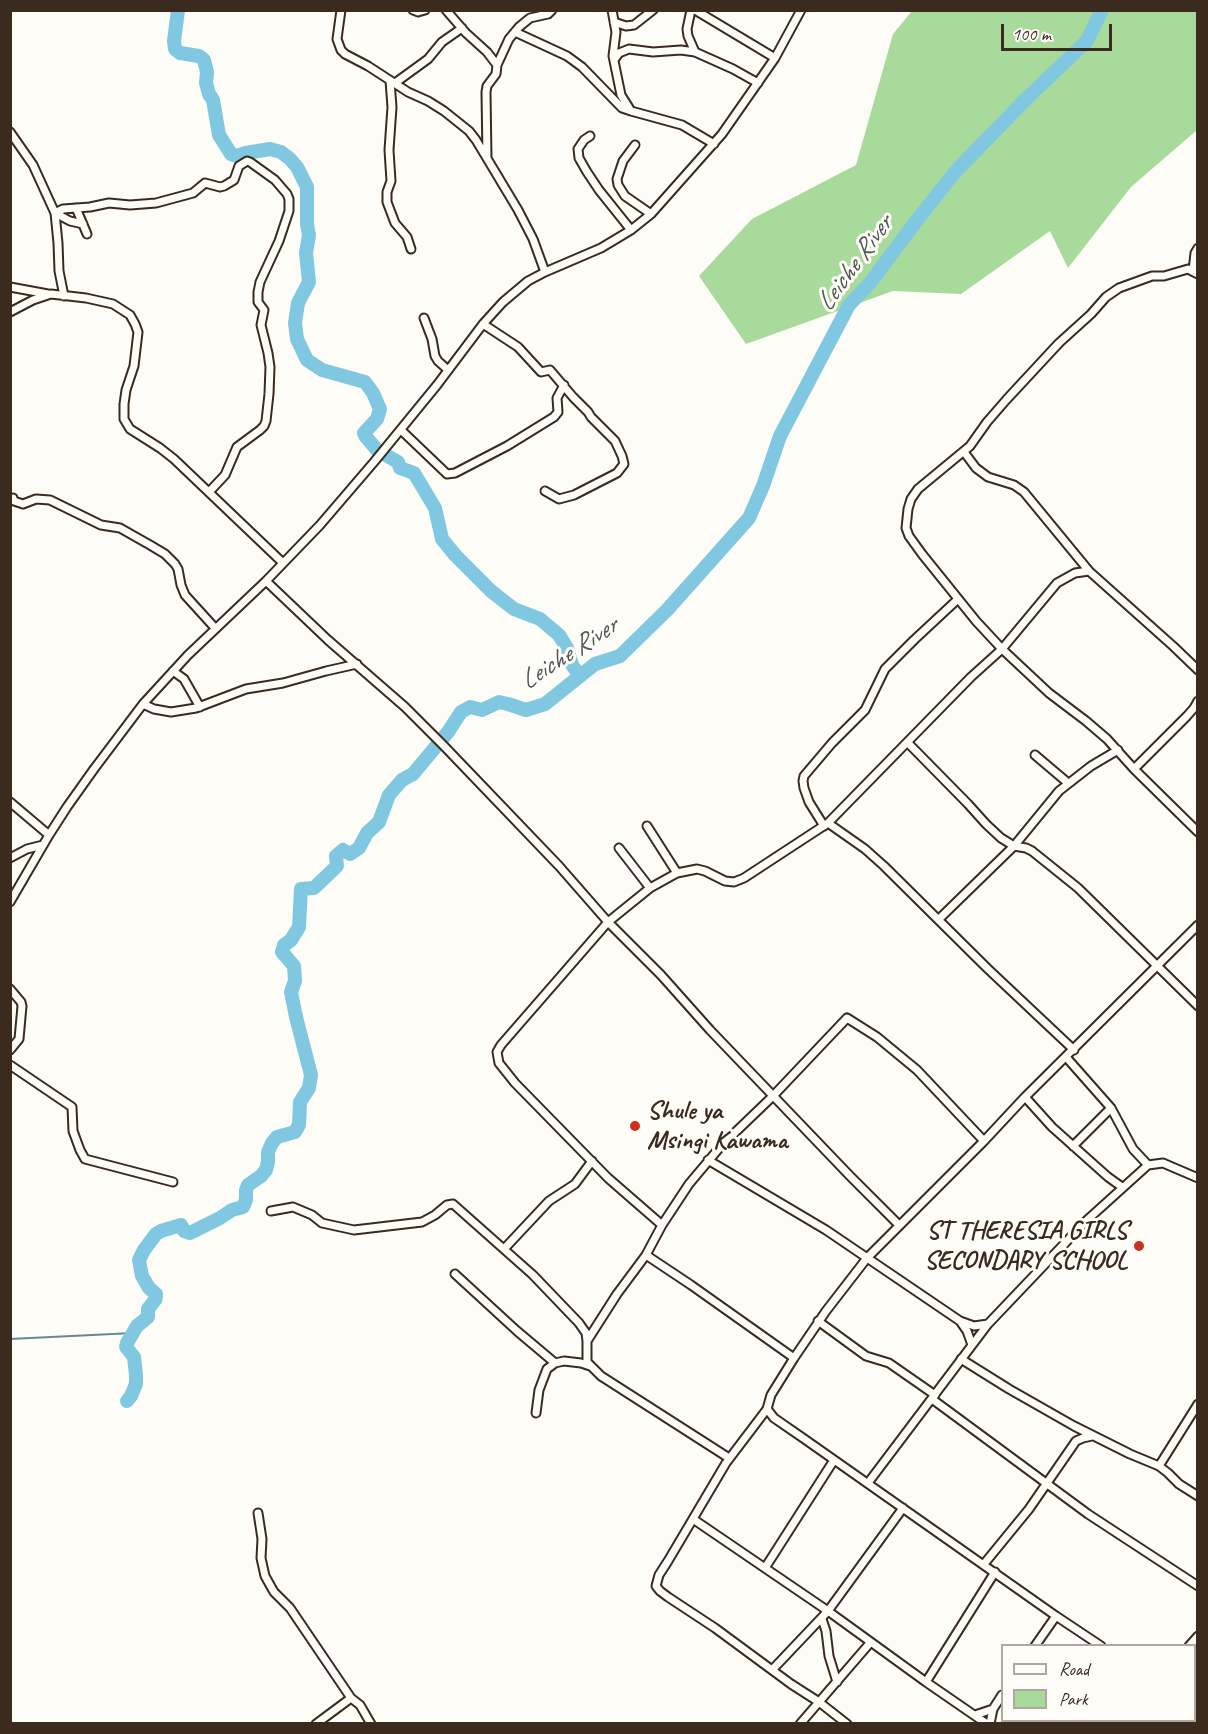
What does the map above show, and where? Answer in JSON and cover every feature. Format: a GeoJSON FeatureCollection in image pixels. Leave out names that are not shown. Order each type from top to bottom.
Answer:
{"type":"FeatureCollection","features":[{"type":"Feature","properties":{"kind":"street"},"geometry":{"type":"LineString","coordinates":[[413,10],[418,12],[425,10]]}},
{"type":"Feature","properties":{"kind":"street"},"geometry":{"type":"LineString","coordinates":[[446,10],[488,52],[497,65]]}},
{"type":"Feature","properties":{"kind":"street"},"geometry":{"type":"LineString","coordinates":[[487,160],[487,86],[496,74],[497,65],[505,46],[515,32],[527,20],[548,14],[552,10]]}},
{"type":"Feature","properties":{"kind":"street"},"geometry":{"type":"LineString","coordinates":[[612,10],[616,32],[614,60],[621,95],[631,111]]}},
{"type":"Feature","properties":{"kind":"street"},"geometry":{"type":"LineString","coordinates":[[614,22],[626,26],[634,25],[653,10]]}},
{"type":"Feature","properties":{"kind":"street"},"geometry":{"type":"LineString","coordinates":[[695,52],[687,29],[693,10],[775,58]]}},
{"type":"Feature","properties":{"kind":"street"},"geometry":{"type":"LineString","coordinates":[[10,902],[49,835],[94,769],[143,704],[215,627],[266,581],[320,525],[401,430],[483,324],[516,291],[545,272],[601,248],[631,230],[651,214],[714,144],[775,58],[801,10]]}},
{"type":"Feature","properties":{"kind":"street"},"geometry":{"type":"LineString","coordinates":[[338,12],[337,39],[345,54],[408,92],[428,101],[462,125],[476,141],[527,225],[545,272]]}},
{"type":"Feature","properties":{"kind":"street"},"geometry":{"type":"LineString","coordinates":[[393,82],[428,59],[447,38],[462,28]]}},
{"type":"Feature","properties":{"kind":"street"},"geometry":{"type":"LineString","coordinates":[[515,32],[567,56],[582,67],[622,108],[682,125],[714,144]]}},
{"type":"Feature","properties":{"kind":"street"},"geometry":{"type":"LineString","coordinates":[[614,60],[619,53],[629,49],[654,52],[681,50],[695,52],[758,83]]}},
{"type":"Feature","properties":{"kind":"street"},"geometry":{"type":"LineString","coordinates":[[393,82],[389,150],[391,181],[387,192],[387,202],[395,223],[407,237],[411,249]]}},
{"type":"Feature","properties":{"kind":"street"},"geometry":{"type":"LineString","coordinates":[[10,132],[37,174],[55,213],[59,271],[64,296]]}},
{"type":"Feature","properties":{"kind":"street"},"geometry":{"type":"LineString","coordinates":[[591,136],[584,140],[578,149],[579,158],[599,190],[631,230]]}},
{"type":"Feature","properties":{"kind":"street"},"geometry":{"type":"LineString","coordinates":[[635,145],[623,161],[617,179],[618,185],[626,196],[651,214]]}},
{"type":"Feature","properties":{"kind":"street"},"geometry":{"type":"LineString","coordinates":[[55,213],[63,209],[109,203],[130,205],[156,203],[193,193],[205,183],[225,186],[234,180],[239,166],[247,161],[274,180],[287,194],[289,211],[258,292],[258,302],[264,310],[261,325],[270,366],[266,421],[260,430],[236,448],[225,475],[209,492]]}},
{"type":"Feature","properties":{"kind":"street"},"geometry":{"type":"LineString","coordinates":[[76,208],[87,234]]}},
{"type":"Feature","properties":{"kind":"street"},"geometry":{"type":"LineString","coordinates":[[55,213],[70,221],[83,224]]}},
{"type":"Feature","properties":{"kind":"street"},"geometry":{"type":"LineString","coordinates":[[1197,248],[1195,272],[1185,269],[1168,276],[1152,276],[1110,293],[1007,399],[964,453],[918,489],[911,499],[906,518],[909,536],[976,621],[1049,693],[1096,728],[1197,832]]}},
{"type":"Feature","properties":{"kind":"street"},"geometry":{"type":"LineString","coordinates":[[10,287],[113,304],[130,315],[138,332],[138,343],[134,366],[126,390],[124,419],[130,429],[174,459],[284,563]]}},
{"type":"Feature","properties":{"kind":"street"},"geometry":{"type":"LineString","coordinates":[[10,312],[51,294]]}},
{"type":"Feature","properties":{"kind":"street"},"geometry":{"type":"LineString","coordinates":[[424,318],[432,339],[435,356],[448,370]]}},
{"type":"Feature","properties":{"kind":"street"},"geometry":{"type":"LineString","coordinates":[[483,324],[518,347],[541,372],[550,370],[615,441],[622,456],[624,464],[617,473],[567,498],[559,499],[545,491]]}},
{"type":"Feature","properties":{"kind":"street"},"geometry":{"type":"LineString","coordinates":[[401,430],[447,474],[455,473],[507,446],[554,417],[558,412],[556,398],[564,385]]}},
{"type":"Feature","properties":{"kind":"street"},"geometry":{"type":"LineString","coordinates":[[964,453],[976,468],[988,477],[1014,485],[1024,492],[1089,571],[1197,670]]}},
{"type":"Feature","properties":{"kind":"street"},"geometry":{"type":"LineString","coordinates":[[10,499],[13,498],[14,501],[23,504],[36,499],[50,501],[100,525],[120,528],[150,544],[175,564],[185,595],[215,627]]}},
{"type":"Feature","properties":{"kind":"street"},"geometry":{"type":"LineString","coordinates":[[662,1225],[608,1178],[515,1083],[499,1063],[497,1052],[608,922],[650,888],[677,873],[696,869],[725,881],[734,882],[744,878],[826,824],[1002,649],[1057,584],[1075,573],[1089,571]]}},
{"type":"Feature","properties":{"kind":"street"},"geometry":{"type":"LineString","coordinates":[[266,581],[328,640],[405,707],[444,746],[559,866],[608,922],[661,975],[710,1030],[899,1225]]}},
{"type":"Feature","properties":{"kind":"street"},"geometry":{"type":"LineString","coordinates":[[958,599],[885,669],[865,710],[832,743],[804,776],[804,788],[809,802],[826,824],[865,849],[1074,1050]]}},
{"type":"Feature","properties":{"kind":"street"},"geometry":{"type":"LineString","coordinates":[[143,704],[154,709],[171,711],[200,707],[246,689],[283,683],[357,664]]}},
{"type":"Feature","properties":{"kind":"street"},"geometry":{"type":"LineString","coordinates":[[173,671],[184,679],[200,707]]}},
{"type":"Feature","properties":{"kind":"street"},"geometry":{"type":"LineString","coordinates":[[1134,769],[1194,708],[1197,701]]}},
{"type":"Feature","properties":{"kind":"street"},"geometry":{"type":"LineString","coordinates":[[908,743],[1001,838],[1014,846],[1032,851],[1062,875],[1197,1006]]}},
{"type":"Feature","properties":{"kind":"street"},"geometry":{"type":"LineString","coordinates":[[939,920],[1014,846],[1018,838],[1059,791],[1090,766],[1118,750]]}},
{"type":"Feature","properties":{"kind":"street"},"geometry":{"type":"LineString","coordinates":[[1035,755],[1068,783]]}},
{"type":"Feature","properties":{"kind":"street"},"geometry":{"type":"LineString","coordinates":[[10,802],[49,835]]}},
{"type":"Feature","properties":{"kind":"street"},"geometry":{"type":"LineString","coordinates":[[647,826],[677,873]]}},
{"type":"Feature","properties":{"kind":"street"},"geometry":{"type":"LineString","coordinates":[[10,858],[27,849],[43,845]]}},
{"type":"Feature","properties":{"kind":"street"},"geometry":{"type":"LineString","coordinates":[[619,848],[650,888]]}},
{"type":"Feature","properties":{"kind":"street"},"geometry":{"type":"LineString","coordinates":[[847,1724],[773,1669],[660,1591],[656,1586],[659,1575],[729,1458],[767,1409],[771,1395],[794,1358],[818,1322],[867,1258],[1197,925]]}},
{"type":"Feature","properties":{"kind":"street"},"geometry":{"type":"LineString","coordinates":[[10,989],[22,1006],[19,1039],[10,1050]]}},
{"type":"Feature","properties":{"kind":"street"},"geometry":{"type":"LineString","coordinates":[[587,1341],[646,1255],[662,1225],[689,1184],[708,1160],[847,1018],[877,1037],[917,1070],[984,1141]]}},
{"type":"Feature","properties":{"kind":"street"},"geometry":{"type":"LineString","coordinates":[[1066,1058],[1111,1108],[1133,1149],[1148,1165]]}},
{"type":"Feature","properties":{"kind":"street"},"geometry":{"type":"LineString","coordinates":[[10,1065],[72,1107],[73,1131],[86,1159],[173,1182]]}},
{"type":"Feature","properties":{"kind":"street"},"geometry":{"type":"LineString","coordinates":[[1025,1097],[1052,1127],[1122,1187]]}},
{"type":"Feature","properties":{"kind":"street"},"geometry":{"type":"LineString","coordinates":[[1073,1146],[1111,1108]]}},
{"type":"Feature","properties":{"kind":"street"},"geometry":{"type":"LineString","coordinates":[[708,1160],[806,1218],[960,1321],[970,1325],[988,1324]]}},
{"type":"Feature","properties":{"kind":"street"},"geometry":{"type":"LineString","coordinates":[[504,1250],[549,1202],[575,1184],[592,1161]]}},
{"type":"Feature","properties":{"kind":"street"},"geometry":{"type":"LineString","coordinates":[[868,1483],[988,1324],[1086,1221],[1122,1187],[1148,1165],[1163,1162],[1197,1178]]}},
{"type":"Feature","properties":{"kind":"street"},"geometry":{"type":"LineString","coordinates":[[271,1211],[293,1208],[312,1215],[322,1223],[354,1230],[422,1222],[435,1215],[447,1204],[453,1204],[533,1275],[579,1323],[586,1333],[586,1355],[590,1366],[601,1376],[729,1458]]}},
{"type":"Feature","properties":{"kind":"street"},"geometry":{"type":"LineString","coordinates":[[646,1255],[794,1358]]}},
{"type":"Feature","properties":{"kind":"street"},"geometry":{"type":"LineString","coordinates":[[454,1274],[555,1364]]}},
{"type":"Feature","properties":{"kind":"street"},"geometry":{"type":"LineString","coordinates":[[960,1321],[972,1345]]}},
{"type":"Feature","properties":{"kind":"street"},"geometry":{"type":"LineString","coordinates":[[818,1322],[866,1356],[889,1363],[1046,1484],[1123,1539],[1197,1586]]}},
{"type":"Feature","properties":{"kind":"street"},"geometry":{"type":"LineString","coordinates":[[961,1359],[1074,1426],[1159,1466],[1197,1496]]}},
{"type":"Feature","properties":{"kind":"street"},"geometry":{"type":"LineString","coordinates":[[536,1413],[542,1377],[547,1369],[555,1364],[569,1361],[590,1366]]}},
{"type":"Feature","properties":{"kind":"street"},"geometry":{"type":"LineString","coordinates":[[1159,1466],[1197,1404]]}},
{"type":"Feature","properties":{"kind":"street"},"geometry":{"type":"LineString","coordinates":[[767,1409],[774,1418],[1098,1644]]}},
{"type":"Feature","properties":{"kind":"street"},"geometry":{"type":"LineString","coordinates":[[1074,1426],[1076,1441]]}},
{"type":"Feature","properties":{"kind":"street"},"geometry":{"type":"LineString","coordinates":[[984,1564],[1029,1509],[1076,1441],[1093,1436]]}},
{"type":"Feature","properties":{"kind":"street"},"geometry":{"type":"LineString","coordinates":[[765,1568],[834,1460]]}},
{"type":"Feature","properties":{"kind":"street"},"geometry":{"type":"LineString","coordinates":[[773,1669],[828,1611],[903,1508]]}},
{"type":"Feature","properties":{"kind":"street"},"geometry":{"type":"LineString","coordinates":[[258,1513],[262,1539],[261,1558],[270,1585],[290,1608],[351,1698],[360,1705],[370,1724]]}},
{"type":"Feature","properties":{"kind":"street"},"geometry":{"type":"LineString","coordinates":[[693,1519],[989,1724],[993,1709],[1001,1697]]}},
{"type":"Feature","properties":{"kind":"street"},"geometry":{"type":"LineString","coordinates":[[926,1682],[995,1572]]}},
{"type":"Feature","properties":{"kind":"street"},"geometry":{"type":"LineString","coordinates":[[1036,1644],[1056,1616]]}},
{"type":"Feature","properties":{"kind":"street"},"geometry":{"type":"LineString","coordinates":[[822,1618],[837,1682]]}},
{"type":"Feature","properties":{"kind":"street"},"geometry":{"type":"LineString","coordinates":[[800,1724],[870,1643]]}},
{"type":"Feature","properties":{"kind":"street"},"geometry":{"type":"LineString","coordinates":[[316,1724],[351,1698]]}},
{"type":"Feature","properties":{"kind":"street"},"geometry":{"type":"LineString","coordinates":[[975,1715],[993,1709]]}},
{"type":"Feature","properties":{"kind":"green space"},"geometry":{"type":"Polygon","coordinates":[[[912,11],[1197,11],[1197,130],[1131,187],[1068,268],[1050,231],[961,294],[893,291],[746,344],[699,276],[752,219],[856,165],[893,34],[912,11]]]}},
{"type":"Feature","properties":{"kind":"green space"},"geometry":{"type":"Polygon","coordinates":[[[144,1277],[153,1289],[162,1293],[163,1297],[158,1306],[153,1306],[155,1315],[151,1321],[144,1314],[146,1301],[151,1299],[143,1283],[144,1277]]]}},
{"type":"Feature","properties":{"kind":"waterway"},"geometry":{"type":"LineString","coordinates":[[178,10],[175,49],[180,53],[199,56],[204,60],[207,72],[206,83],[213,100],[219,135],[231,154],[237,156],[270,149],[281,152],[297,167],[307,187],[309,235],[306,253],[309,282],[298,303],[295,323],[297,339],[307,360],[322,370],[365,382],[380,409],[377,419],[364,433],[366,437],[377,450],[398,462],[400,468],[414,473],[435,508],[442,539],[455,555],[491,591],[514,609],[540,619],[559,635],[567,648],[572,665],[580,676]]}},
{"type":"Feature","properties":{"kind":"waterway","name":"Leiche River"},"geometry":{"type":"LineString","coordinates":[[127,1401],[136,1384],[134,1357],[126,1347],[127,1343],[137,1326],[148,1317],[148,1309],[155,1300],[156,1294],[149,1288],[142,1276],[139,1260],[144,1250],[161,1231],[181,1225],[184,1231],[190,1233],[232,1210],[243,1207],[248,1185],[266,1170],[268,1152],[272,1143],[277,1137],[295,1132],[299,1125],[300,1102],[309,1088],[311,1075],[291,992],[295,981],[294,966],[282,952],[284,945],[291,940],[299,927],[301,889],[314,888],[337,866],[336,856],[343,850],[350,854],[359,848],[367,833],[379,822],[389,795],[402,780],[413,774],[448,732],[461,712],[470,707],[482,710],[499,702],[526,710],[545,704],[595,664],[620,656],[667,610],[749,518],[780,436],[849,305],[870,283],[955,172],[1026,99],[1087,41],[1102,10]]}},
{"type":"Feature","properties":{"kind":"waterway"},"geometry":{"type":"LineString","coordinates":[[10,1339],[133,1333]]}},
{"type":"Feature","properties":{"kind":"place","name":"Shule ya Msingi Kawama"},"geometry":{"type":"Point","coordinates":[635,1126]}},
{"type":"Feature","properties":{"kind":"place","name":"ST THERESIA GIRLS SECONDARY SCHOOL"},"geometry":{"type":"Point","coordinates":[1139,1246]}}]}
